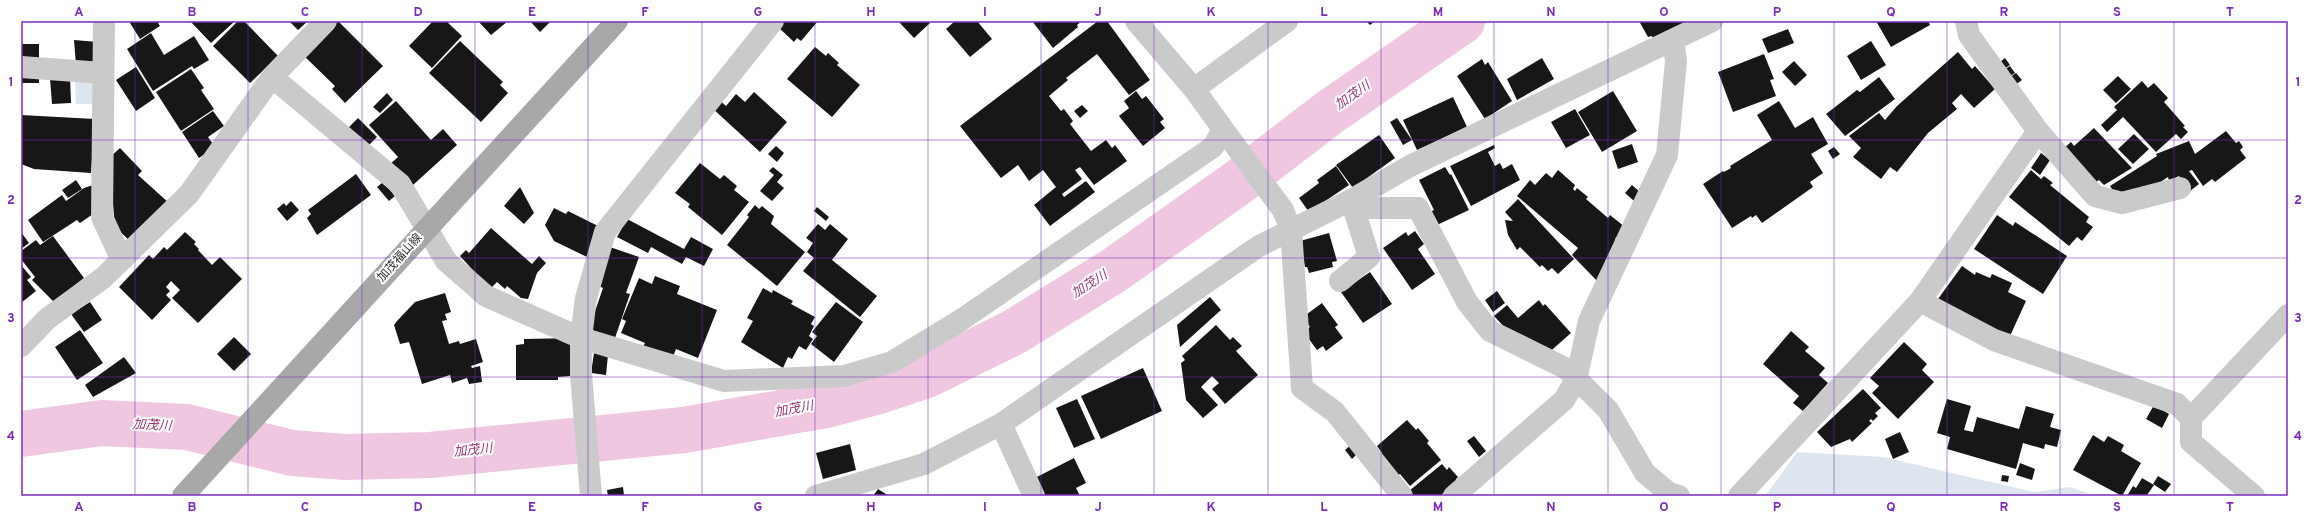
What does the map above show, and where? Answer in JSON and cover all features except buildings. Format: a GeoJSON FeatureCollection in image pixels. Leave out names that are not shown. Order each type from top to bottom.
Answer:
{"type":"FeatureCollection","features":[{"type":"Feature","properties":{"kind":"main road","name":"加茂福山線"},"geometry":{"type":"LineString","coordinates":[[183,496],[617,21]]}},
{"type":"Feature","properties":{"kind":"street"},"geometry":{"type":"LineString","coordinates":[[104,21],[102,217],[122,260]]}},
{"type":"Feature","properties":{"kind":"street"},"geometry":{"type":"LineString","coordinates":[[21,346],[47,319],[103,278],[189,194],[272,77],[326,21]]}},
{"type":"Feature","properties":{"kind":"street"},"geometry":{"type":"LineString","coordinates":[[591,493],[581,374],[581,338],[586,298],[605,232],[773,21]]}},
{"type":"Feature","properties":{"kind":"street"},"geometry":{"type":"LineString","coordinates":[[1136,21],[1194,90],[1227,134],[1287,220],[1302,388],[1335,412],[1402,496]]}},
{"type":"Feature","properties":{"kind":"street"},"geometry":{"type":"LineString","coordinates":[[1194,90],[1286,21]]}},
{"type":"Feature","properties":{"kind":"street"},"geometry":{"type":"LineString","coordinates":[[816,496],[924,464],[1001,424],[1259,246],[1287,220],[1351,200],[1410,166],[1712,21]]}},
{"type":"Feature","properties":{"kind":"street"},"geometry":{"type":"LineString","coordinates":[[1966,21],[1969,35],[2038,132],[2095,196],[2122,203],[2180,188]]}},
{"type":"Feature","properties":{"kind":"street"},"geometry":{"type":"LineString","coordinates":[[1454,496],[1564,400],[1576,380],[1589,321],[1667,155],[1676,61],[1672,41]]}},
{"type":"Feature","properties":{"kind":"street"},"geometry":{"type":"LineString","coordinates":[[21,67],[103,73]]}},
{"type":"Feature","properties":{"kind":"street"},"geometry":{"type":"LineString","coordinates":[[272,77],[400,184],[419,214],[426,230],[446,261],[486,296],[581,338],[724,381],[844,376],[892,362],[962,320],[1213,147],[1227,134]]}},
{"type":"Feature","properties":{"kind":"street"},"geometry":{"type":"LineString","coordinates":[[1739,496],[1920,301],[2038,132]]}},
{"type":"Feature","properties":{"kind":"street"},"geometry":{"type":"LineString","coordinates":[[1340,281],[1369,257],[1351,200]]}},
{"type":"Feature","properties":{"kind":"street"},"geometry":{"type":"LineString","coordinates":[[1351,200],[1366,208],[1418,208],[1467,302],[1490,331],[1567,369],[1576,380],[1608,410],[1645,473],[1669,493],[1679,496]]}},
{"type":"Feature","properties":{"kind":"street"},"geometry":{"type":"LineString","coordinates":[[1920,301],[1994,340],[2177,404],[2191,418]]}},
{"type":"Feature","properties":{"kind":"street"},"geometry":{"type":"LineString","coordinates":[[2254,496],[2191,442],[2191,418],[2288,315]]}},
{"type":"Feature","properties":{"kind":"street"},"geometry":{"type":"LineString","coordinates":[[1001,424],[1034,496]]}},
{"type":"Feature","properties":{"kind":"shaded area"},"geometry":{"type":"Polygon","coordinates":[[[75,78],[98,78],[99,104],[76,104],[75,78]]]}},
{"type":"Feature","properties":{"kind":"shaded area"},"geometry":{"type":"Polygon","coordinates":[[[1797,452],[1883,457],[2034,492],[2070,487],[2096,496],[1765,496],[1797,452]]]}},
{"type":"Feature","properties":{"kind":"waterway","name":"加茂川"},"geometry":{"type":"LineString","coordinates":[[21,434],[102,423],[187,427],[292,453],[345,457],[430,455],[684,430],[826,405],[879,391],[927,375],[1014,332],[1113,271],[1236,184],[1330,112],[1462,21]]}}]}
